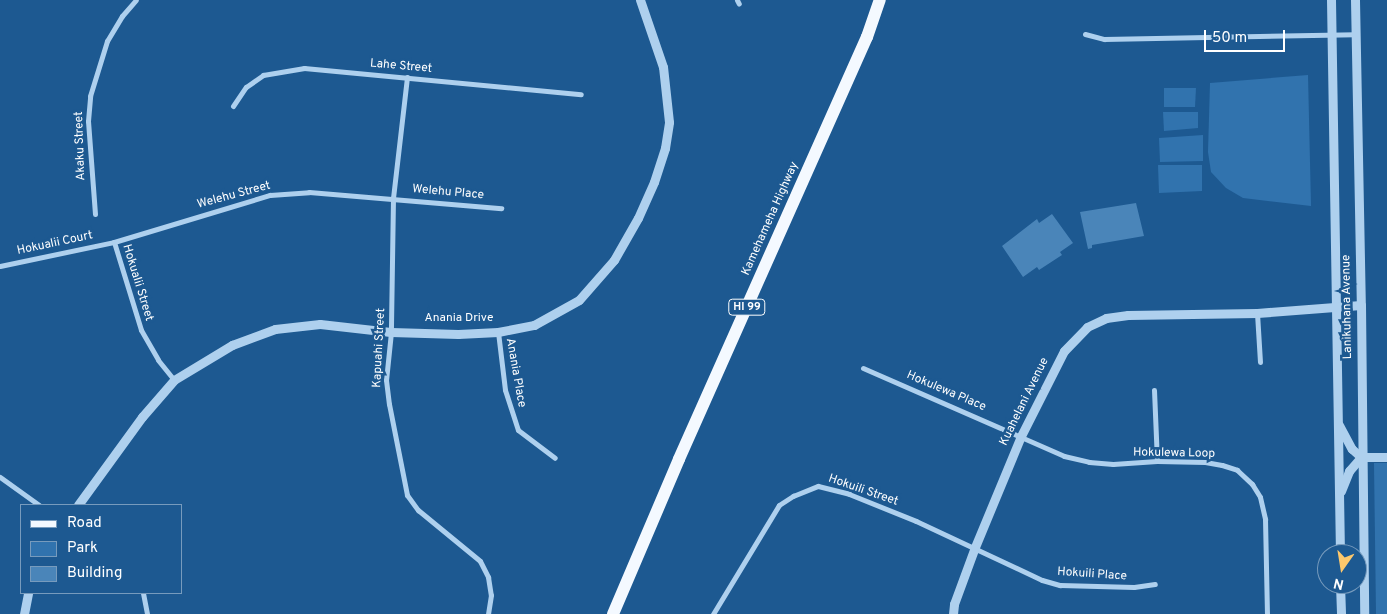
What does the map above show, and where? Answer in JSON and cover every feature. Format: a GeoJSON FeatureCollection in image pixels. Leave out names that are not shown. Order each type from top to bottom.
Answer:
{"type":"FeatureCollection","features":[{"type":"Feature","properties":{"kind":"main road","name":"Kamehameha Highway"},"geometry":{"type":"LineString","coordinates":[[613,614],[679,458],[867,37],[880,0]]}},
{"type":"Feature","properties":{"kind":"street","name":"Akaku Street"},"geometry":{"type":"LineString","coordinates":[[95,214],[88,121],[90,96],[107,41],[122,16],[136,0]]}},
{"type":"Feature","properties":{"kind":"street","name":"Anania Drive"},"geometry":{"type":"LineString","coordinates":[[79,504],[142,417],[174,380],[232,345],[276,329],[320,324],[391,332],[458,334],[498,332],[534,325],[579,300],[614,260],[654,182],[665,148],[668,100],[663,67],[640,0]]}},
{"type":"Feature","properties":{"kind":"street","name":"Lanikuhana Avenue"},"geometry":{"type":"LineString","coordinates":[[1331,0],[1338,307],[1340,544]]}},
{"type":"Feature","properties":{"kind":"street","name":"Lanikuhana Avenue"},"geometry":{"type":"LineString","coordinates":[[1355,0],[1361,305],[1364,614]]}},
{"type":"Feature","properties":{"kind":"street"},"geometry":{"type":"LineString","coordinates":[[1085,34],[1104,39],[1355,34]]}},
{"type":"Feature","properties":{"kind":"street","name":"Lahe Street"},"geometry":{"type":"LineString","coordinates":[[233,106],[246,87],[263,75],[283,70],[304,68],[581,94]]}},
{"type":"Feature","properties":{"kind":"street","name":"Kapuahi Street"},"geometry":{"type":"LineString","coordinates":[[406,77],[394,198],[391,332],[386,380],[402,478],[407,495],[418,510],[480,561],[488,577],[491,596],[488,614]]}},
{"type":"Feature","properties":{"kind":"street","name":"Welehu Street"},"geometry":{"type":"LineString","coordinates":[[114,242],[270,195],[309,192],[394,198]]}},
{"type":"Feature","properties":{"kind":"street","name":"Welehu Place"},"geometry":{"type":"LineString","coordinates":[[394,198],[501,208]]}},
{"type":"Feature","properties":{"kind":"street","name":"Hokualii Court"},"geometry":{"type":"LineString","coordinates":[[0,266],[114,242]]}},
{"type":"Feature","properties":{"kind":"street","name":"Hokualii Street"},"geometry":{"type":"LineString","coordinates":[[114,242],[141,330],[158,360],[174,380]]}},
{"type":"Feature","properties":{"kind":"street","name":"Kuahelani Avenue"},"geometry":{"type":"LineString","coordinates":[[953,614],[954,604],[975,547],[1021,436],[1064,351],[1087,327],[1106,318],[1128,315],[1257,313],[1361,305]]}},
{"type":"Feature","properties":{"kind":"street"},"geometry":{"type":"LineString","coordinates":[[1257,313],[1260,362]]}},
{"type":"Feature","properties":{"kind":"street","name":"Anania Place"},"geometry":{"type":"LineString","coordinates":[[498,332],[505,390],[518,430],[554,458]]}},
{"type":"Feature","properties":{"kind":"street","name":"Hokulewa Place"},"geometry":{"type":"LineString","coordinates":[[863,368],[1021,436]]}},
{"type":"Feature","properties":{"kind":"street"},"geometry":{"type":"LineString","coordinates":[[1154,390],[1157,462]]}},
{"type":"Feature","properties":{"kind":"street"},"geometry":{"type":"LineString","coordinates":[[1338,422],[1352,449],[1361,458]]}},
{"type":"Feature","properties":{"kind":"street","name":"Hokulewa Loop"},"geometry":{"type":"LineString","coordinates":[[1021,436],[1064,456],[1089,462],[1113,464],[1157,462],[1222,464],[1237,470],[1252,484],[1260,497],[1265,519],[1266,614]]}},
{"type":"Feature","properties":{"kind":"street"},"geometry":{"type":"LineString","coordinates":[[1340,494],[1350,472],[1361,458],[1387,456]]}},
{"type":"Feature","properties":{"kind":"street"},"geometry":{"type":"LineString","coordinates":[[0,477],[37,504]]}},
{"type":"Feature","properties":{"kind":"street","name":"Hokuili Street"},"geometry":{"type":"LineString","coordinates":[[713,614],[779,505],[793,496],[818,486],[849,494],[975,547]]}},
{"type":"Feature","properties":{"kind":"street","name":"Hokuili Place"},"geometry":{"type":"LineString","coordinates":[[975,547],[1042,580],[1060,585],[1134,588],[1155,584]]}},
{"type":"Feature","properties":{"kind":"street"},"geometry":{"type":"LineString","coordinates":[[24,614],[28,594]]}},
{"type":"Feature","properties":{"kind":"street"},"geometry":{"type":"LineString","coordinates":[[143,594],[147,614]]}},
{"type":"Feature","properties":{"kind":"street"},"geometry":{"type":"LineString","coordinates":[[1340,594],[1341,614]]}},
{"type":"Feature","properties":{"kind":"green space"},"geometry":{"type":"Polygon","coordinates":[[[1308,75],[1311,206],[1243,198],[1226,188],[1211,172],[1208,152],[1210,83],[1308,75]]]}},
{"type":"Feature","properties":{"kind":"green space"},"geometry":{"type":"Polygon","coordinates":[[[1164,88],[1196,88],[1195,107],[1164,107],[1164,88]]]}},
{"type":"Feature","properties":{"kind":"green space"},"geometry":{"type":"Polygon","coordinates":[[[1163,112],[1198,112],[1198,128],[1164,131],[1163,112]]]}},
{"type":"Feature","properties":{"kind":"green space"},"geometry":{"type":"Polygon","coordinates":[[[1203,135],[1203,161],[1160,162],[1159,138],[1203,135]]]}},
{"type":"Feature","properties":{"kind":"green space"},"geometry":{"type":"Polygon","coordinates":[[[1158,165],[1202,165],[1202,191],[1159,193],[1158,165]]]}},
{"type":"Feature","properties":{"kind":"green space"},"geometry":{"type":"Polygon","coordinates":[[[1374,463],[1387,463],[1387,614],[1376,614],[1374,463]]]}},
{"type":"Feature","properties":{"kind":"building"},"geometry":{"type":"Polygon","coordinates":[[[1136,203],[1144,236],[1092,245],[1092,248],[1088,249],[1080,212],[1136,203]]]}},
{"type":"Feature","properties":{"kind":"building"},"geometry":{"type":"Polygon","coordinates":[[[1052,214],[1073,243],[1060,252],[1062,255],[1039,270],[1037,267],[1023,277],[1002,246],[1037,219],[1039,223],[1052,214]]]}}]}
